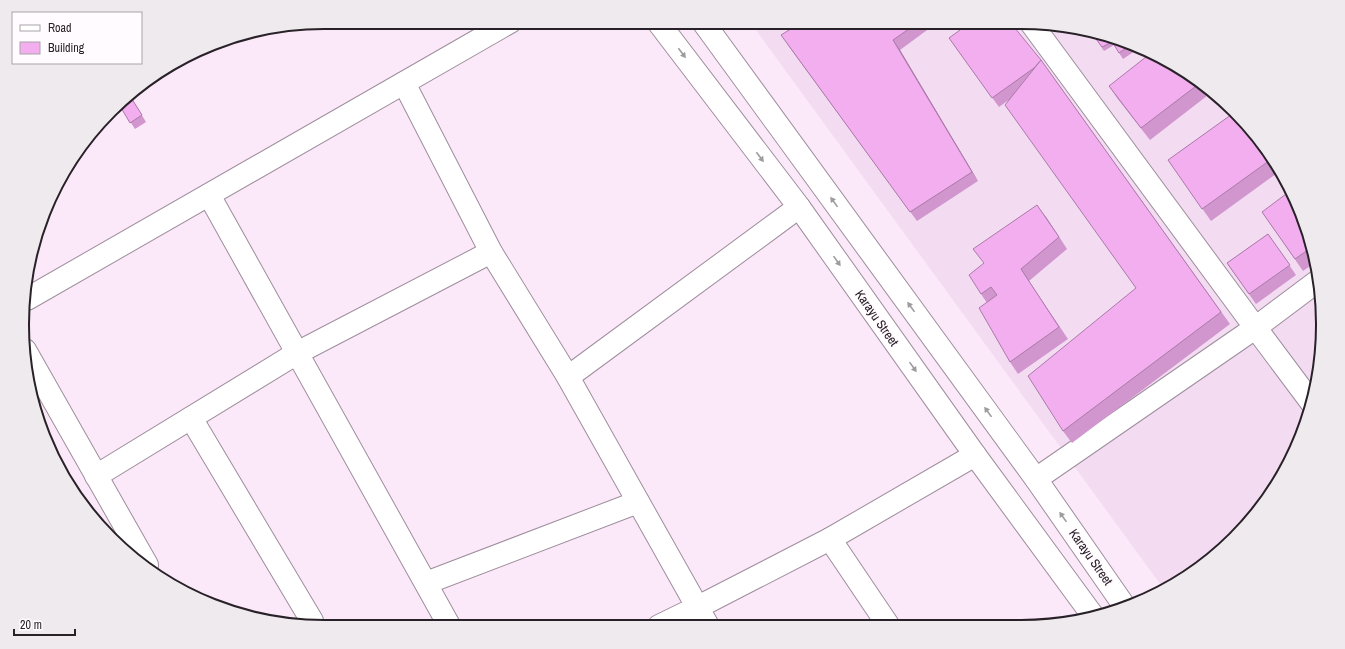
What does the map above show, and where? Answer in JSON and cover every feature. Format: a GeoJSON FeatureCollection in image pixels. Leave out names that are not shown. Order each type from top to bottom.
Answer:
{"type":"FeatureCollection","features":[{"type":"Feature","properties":{"kind":"street"},"geometry":{"type":"LineString","coordinates":[[31,297],[498,29]]}},
{"type":"Feature","properties":{"kind":"street","name":"Karayu Street"},"geometry":{"type":"LineString","coordinates":[[663,29],[799,207],[975,455],[1090,612]]}},
{"type":"Feature","properties":{"kind":"street","name":"Karayu Street"},"geometry":{"type":"LineString","coordinates":[[708,29],[1036,478],[1122,602]]}},
{"type":"Feature","properties":{"kind":"street"},"geometry":{"type":"LineString","coordinates":[[1036,30],[1255,328],[1307,396]]}},
{"type":"Feature","properties":{"kind":"street"},"geometry":{"type":"LineString","coordinates":[[404,83],[491,252],[568,377],[703,616]]}},
{"type":"Feature","properties":{"kind":"street"},"geometry":{"type":"LineString","coordinates":[[208,195],[447,620]]}},
{"type":"Feature","properties":{"kind":"street"},"geometry":{"type":"LineString","coordinates":[[568,377],[799,207]]}},
{"type":"Feature","properties":{"kind":"street"},"geometry":{"type":"LineString","coordinates":[[96,476],[297,353],[491,252]]}},
{"type":"Feature","properties":{"kind":"street"},"geometry":{"type":"LineString","coordinates":[[1036,478],[1255,328],[1313,285]]}},
{"type":"Feature","properties":{"kind":"street"},"geometry":{"type":"LineString","coordinates":[[32,362],[142,557]]}},
{"type":"Feature","properties":{"kind":"street"},"geometry":{"type":"LineString","coordinates":[[191,418],[311,619]]}},
{"type":"Feature","properties":{"kind":"street"},"geometry":{"type":"LineString","coordinates":[[685,620],[703,616],[830,539],[975,455]]}},
{"type":"Feature","properties":{"kind":"street"},"geometry":{"type":"LineString","coordinates":[[426,583],[638,502]]}},
{"type":"Feature","properties":{"kind":"street"},"geometry":{"type":"LineString","coordinates":[[830,539],[885,620]]}},
{"type":"Feature","properties":{"kind":"shaded area"},"geometry":{"type":"Polygon","coordinates":[[[755,29],[1020,29],[1059,32],[1097,39],[1134,51],[1185,79],[1215,102],[1243,130],[1266,160],[1294,211],[1306,248],[1310,267],[1316,324],[1313,363],[1306,401],[1294,438],[1286,455],[1266,489],[1255,504],[1243,519],[1215,547],[1185,570],[1160,584],[755,29]]]}},
{"type":"Feature","properties":{"kind":"building"},"geometry":{"type":"Polygon","coordinates":[[[791,29],[909,29],[893,40],[972,172],[910,212],[781,35],[791,29]]]}},
{"type":"Feature","properties":{"kind":"building"},"geometry":{"type":"Polygon","coordinates":[[[961,29],[1016,29],[1041,60],[1034,68],[992,98],[949,38],[961,29]]]}},
{"type":"Feature","properties":{"kind":"building"},"geometry":{"type":"Polygon","coordinates":[[[1096,39],[1110,43],[1102,47],[1096,39]]]}},
{"type":"Feature","properties":{"kind":"building"},"geometry":{"type":"Polygon","coordinates":[[[1114,45],[1126,48],[1119,53],[1114,45]]]}},
{"type":"Feature","properties":{"kind":"building"},"geometry":{"type":"Polygon","coordinates":[[[1146,57],[1195,87],[1141,128],[1109,86],[1146,57]]]}},
{"type":"Feature","properties":{"kind":"building"},"geometry":{"type":"Polygon","coordinates":[[[1041,60],[1221,312],[1063,431],[1028,376],[1136,288],[1005,105],[1041,60]]]}},
{"type":"Feature","properties":{"kind":"building"},"geometry":{"type":"Polygon","coordinates":[[[133,100],[142,115],[130,123],[122,110],[133,100]]]}},
{"type":"Feature","properties":{"kind":"building"},"geometry":{"type":"Polygon","coordinates":[[[1229,116],[1243,130],[1267,162],[1202,209],[1168,160],[1229,116]]]}},
{"type":"Feature","properties":{"kind":"building"},"geometry":{"type":"Polygon","coordinates":[[[1286,194],[1294,211],[1307,251],[1295,259],[1262,212],[1286,194]]]}},
{"type":"Feature","properties":{"kind":"building"},"geometry":{"type":"Polygon","coordinates":[[[1037,205],[1059,237],[1021,269],[1059,327],[1010,362],[979,308],[997,295],[991,287],[981,294],[969,275],[984,263],[973,249],[1037,205]]]}},
{"type":"Feature","properties":{"kind":"building"},"geometry":{"type":"Polygon","coordinates":[[[1268,234],[1290,265],[1249,294],[1227,263],[1268,234]]]}}]}
